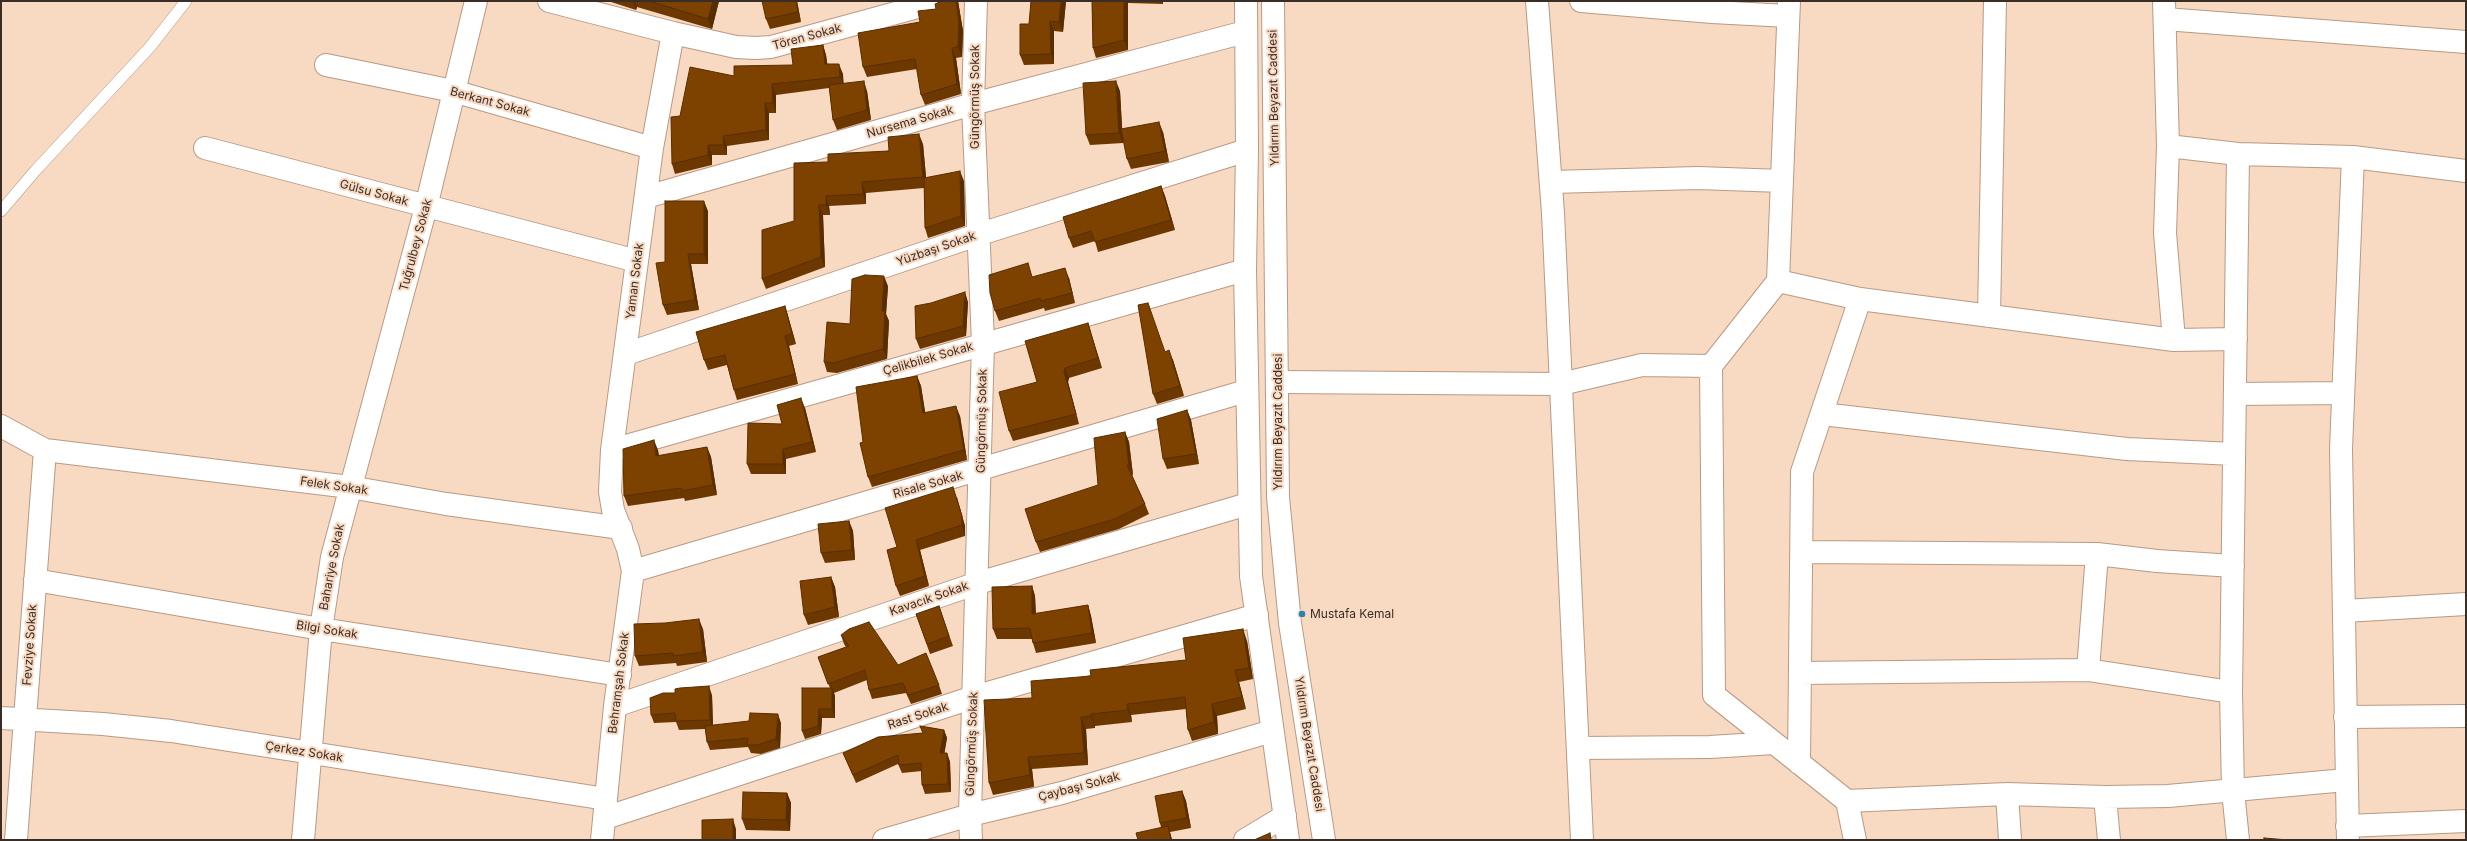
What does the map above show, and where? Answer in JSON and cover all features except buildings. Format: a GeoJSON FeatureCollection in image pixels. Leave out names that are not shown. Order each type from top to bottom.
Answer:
{"type":"FeatureCollection","features":[{"type":"Feature","properties":{"kind":"street","name":"Tuğrulbey Sokak"},"geometry":{"type":"LineString","coordinates":[[350,487],[426,207],[476,1]]}},
{"type":"Feature","properties":{"kind":"street","name":"Tören Sokak"},"geometry":{"type":"LineString","coordinates":[[549,1],[673,34],[736,47],[771,47],[940,1]]}},
{"type":"Feature","properties":{"kind":"street","name":"Güngörmüş Sokak"},"geometry":{"type":"LineString","coordinates":[[972,840],[970,814],[978,583],[983,343],[977,234],[973,104],[976,1]]}},
{"type":"Feature","properties":{"kind":"street"},"geometry":{"type":"LineString","coordinates":[[1246,1],[1248,150],[1245,270],[1246,391],[1251,576],[1288,840]]}},
{"type":"Feature","properties":{"kind":"street","name":"Yıldırım Beyazıt Caddesi"},"geometry":{"type":"LineString","coordinates":[[1273,1],[1278,497],[1290,623],[1324,840]]}},
{"type":"Feature","properties":{"kind":"street"},"geometry":{"type":"LineString","coordinates":[[1537,1],[1550,182],[1561,384],[1582,840]]}},
{"type":"Feature","properties":{"kind":"street"},"geometry":{"type":"LineString","coordinates":[[1581,1],[1789,8],[1778,281],[1711,366],[1714,695],[1847,801],[1855,840]]}},
{"type":"Feature","properties":{"kind":"street"},"geometry":{"type":"LineString","coordinates":[[1989,316],[1995,1]]}},
{"type":"Feature","properties":{"kind":"street"},"geometry":{"type":"LineString","coordinates":[[2174,340],[2165,233],[2168,146],[2164,10],[2466,42]]}},
{"type":"Feature","properties":{"kind":"street","name":"Nursema Sokak"},"geometry":{"type":"LineString","coordinates":[[646,198],[973,104],[1246,32]]}},
{"type":"Feature","properties":{"kind":"street","name":"Yaman Sokak"},"geometry":{"type":"LineString","coordinates":[[621,528],[613,510],[610,492],[612,450],[626,354],[652,148],[673,34]]}},
{"type":"Feature","properties":{"kind":"street","name":"Berkant Sokak"},"geometry":{"type":"LineString","coordinates":[[326,65],[453,91],[652,148]]}},
{"type":"Feature","properties":{"kind":"street"},"geometry":{"type":"LineString","coordinates":[[2168,146],[2238,154],[2352,157],[2466,171]]}},
{"type":"Feature","properties":{"kind":"street","name":"Gülsu Sokak"},"geometry":{"type":"LineString","coordinates":[[205,148],[637,261]]}},
{"type":"Feature","properties":{"kind":"street","name":"Yüzbaşı Sokak"},"geometry":{"type":"LineString","coordinates":[[626,354],[977,234],[1248,150]]}},
{"type":"Feature","properties":{"kind":"street"},"geometry":{"type":"LineString","coordinates":[[2238,154],[2231,692],[2233,791],[2238,840]]}},
{"type":"Feature","properties":{"kind":"street"},"geometry":{"type":"LineString","coordinates":[[2352,157],[2341,449],[2348,833],[2466,821]]}},
{"type":"Feature","properties":{"kind":"street"},"geometry":{"type":"LineString","coordinates":[[1550,182],[1698,178],[1782,181]]}},
{"type":"Feature","properties":{"kind":"street","name":"Çelikbilek Sokak"},"geometry":{"type":"LineString","coordinates":[[612,450],[983,343],[1245,270]]}},
{"type":"Feature","properties":{"kind":"street"},"geometry":{"type":"LineString","coordinates":[[1778,281],[1860,299],[2174,340],[2236,339]]}},
{"type":"Feature","properties":{"kind":"street"},"geometry":{"type":"LineString","coordinates":[[1799,763],[1802,472],[1860,299]]}},
{"type":"Feature","properties":{"kind":"street"},"geometry":{"type":"LineString","coordinates":[[1278,382],[1561,384],[1642,365],[1711,366]]}},
{"type":"Feature","properties":{"kind":"street","name":"Risale Sokak"},"geometry":{"type":"LineString","coordinates":[[633,571],[1246,391]]}},
{"type":"Feature","properties":{"kind":"street"},"geometry":{"type":"LineString","coordinates":[[2235,394],[2343,393]]}},
{"type":"Feature","properties":{"kind":"street"},"geometry":{"type":"LineString","coordinates":[[1822,414],[2127,449],[2234,454]]}},
{"type":"Feature","properties":{"kind":"street"},"geometry":{"type":"LineString","coordinates":[[1,426],[45,450]]}},
{"type":"Feature","properties":{"kind":"street","name":"Felek Sokak"},"geometry":{"type":"LineString","coordinates":[[45,450],[350,487],[446,504],[621,528]]}},
{"type":"Feature","properties":{"kind":"street","name":"Fevziye Sokak"},"geometry":{"type":"LineString","coordinates":[[16,840],[45,450]]}},
{"type":"Feature","properties":{"kind":"street","name":"Bahariye Sokak"},"geometry":{"type":"LineString","coordinates":[[303,840],[321,629],[332,557],[350,487]]}},
{"type":"Feature","properties":{"kind":"street","name":"Kavacık Sokak"},"geometry":{"type":"LineString","coordinates":[[615,706],[978,583],[1248,504]]}},
{"type":"Feature","properties":{"kind":"street","name":"Behramşah Sokak"},"geometry":{"type":"LineString","coordinates":[[602,840],[615,706],[633,571],[621,528]]}},
{"type":"Feature","properties":{"kind":"street"},"geometry":{"type":"LineString","coordinates":[[1802,552],[2097,554],[2157,561],[2233,566]]}},
{"type":"Feature","properties":{"kind":"street"},"geometry":{"type":"LineString","coordinates":[[2088,670],[2097,554]]}},
{"type":"Feature","properties":{"kind":"street","name":"Bilgi Sokak"},"geometry":{"type":"LineString","coordinates":[[35,580],[321,629],[620,675]]}},
{"type":"Feature","properties":{"kind":"street"},"geometry":{"type":"LineString","coordinates":[[2344,611],[2466,604]]}},
{"type":"Feature","properties":{"kind":"street","name":"Rast Sokak"},"geometry":{"type":"LineString","coordinates":[[605,808],[974,697],[1257,615]]}},
{"type":"Feature","properties":{"kind":"street"},"geometry":{"type":"LineString","coordinates":[[1800,673],[2088,670],[2231,692]]}},
{"type":"Feature","properties":{"kind":"street"},"geometry":{"type":"LineString","coordinates":[[2345,718],[2466,716]]}},
{"type":"Feature","properties":{"kind":"street","name":"Çerkez Sokak"},"geometry":{"type":"LineString","coordinates":[[1,718],[171,731],[310,753],[605,808]]}},
{"type":"Feature","properties":{"kind":"street","name":"Çaybaşı Sokak"},"geometry":{"type":"LineString","coordinates":[[884,840],[970,814],[1062,793],[1272,731]]}},
{"type":"Feature","properties":{"kind":"street"},"geometry":{"type":"LineString","coordinates":[[1578,748],[1710,747],[1774,742]]}},
{"type":"Feature","properties":{"kind":"street"},"geometry":{"type":"LineString","coordinates":[[1847,801],[2007,794],[2105,797],[2233,791],[2346,780]]}},
{"type":"Feature","properties":{"kind":"street"},"geometry":{"type":"LineString","coordinates":[[2007,794],[2010,840]]}},
{"type":"Feature","properties":{"kind":"street"},"geometry":{"type":"LineString","coordinates":[[2105,797],[2109,840]]}},
{"type":"Feature","properties":{"kind":"street"},"geometry":{"type":"LineString","coordinates":[[1244,840],[1285,816]]}},
{"type":"Feature","properties":{"kind":"lane"},"geometry":{"type":"LineString","coordinates":[[1,211],[34,171],[150,48],[186,1]]}},
{"type":"Feature","properties":{"kind":"place","name":"Mustafa Kemal"},"geometry":{"type":"Point","coordinates":[1302,614]}}]}
